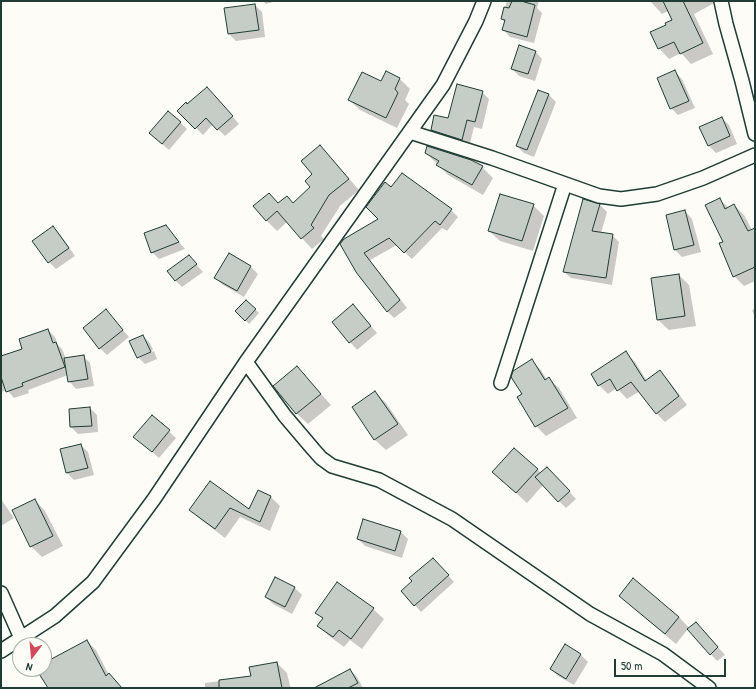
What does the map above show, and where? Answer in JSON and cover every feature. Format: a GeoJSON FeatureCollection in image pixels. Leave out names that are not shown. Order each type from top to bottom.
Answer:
{"type":"FeatureCollection","features":[{"type":"Feature","properties":{"kind":"street"},"geometry":{"type":"LineString","coordinates":[[23,637],[55,616],[93,582],[154,499],[246,362],[443,85],[476,21],[484,1]]}},
{"type":"Feature","properties":{"kind":"street"},"geometry":{"type":"LineString","coordinates":[[721,1],[726,24],[752,106],[755,134]]}},
{"type":"Feature","properties":{"kind":"street"},"geometry":{"type":"LineString","coordinates":[[410,132],[599,196],[621,199],[657,194],[703,178],[755,155]]}},
{"type":"Feature","properties":{"kind":"street"},"geometry":{"type":"LineString","coordinates":[[501,383],[565,184]]}},
{"type":"Feature","properties":{"kind":"street"},"geometry":{"type":"LineString","coordinates":[[246,362],[290,422],[321,458],[332,466],[379,480],[452,519],[590,614],[663,654],[709,688]]}},
{"type":"Feature","properties":{"kind":"street"},"geometry":{"type":"LineString","coordinates":[[1,593],[21,637]]}},
{"type":"Feature","properties":{"kind":"street"},"geometry":{"type":"LineString","coordinates":[[1,651],[12,644]]}},
{"type":"Feature","properties":{"kind":"building"},"geometry":{"type":"Polygon","coordinates":[[[512,1],[521,1],[535,5],[527,37],[502,30],[505,20],[501,19],[504,7],[509,8],[512,1]]]}},
{"type":"Feature","properties":{"kind":"building"},"geometry":{"type":"Polygon","coordinates":[[[663,1],[683,1],[703,43],[680,54],[674,42],[658,49],[650,32],[666,25],[665,23],[672,20],[663,1]]]}},
{"type":"Feature","properties":{"kind":"building"},"geometry":{"type":"Polygon","coordinates":[[[255,4],[259,30],[228,34],[224,8],[255,4]]]}},
{"type":"Feature","properties":{"kind":"building"},"geometry":{"type":"Polygon","coordinates":[[[519,45],[536,51],[528,74],[511,69],[519,45]]]}},
{"type":"Feature","properties":{"kind":"building"},"geometry":{"type":"Polygon","coordinates":[[[675,70],[689,101],[670,109],[657,78],[675,70]]]}},
{"type":"Feature","properties":{"kind":"building"},"geometry":{"type":"Polygon","coordinates":[[[386,71],[400,78],[395,89],[398,93],[386,118],[348,100],[362,72],[381,81],[386,71]]]}},
{"type":"Feature","properties":{"kind":"building"},"geometry":{"type":"Polygon","coordinates":[[[457,84],[483,91],[475,122],[467,120],[462,140],[431,130],[434,115],[448,118],[457,84]]]}},
{"type":"Feature","properties":{"kind":"building"},"geometry":{"type":"Polygon","coordinates":[[[207,87],[233,116],[217,130],[206,118],[195,129],[177,111],[186,102],[187,104],[207,87]]]}},
{"type":"Feature","properties":{"kind":"building"},"geometry":{"type":"Polygon","coordinates":[[[538,90],[549,94],[527,150],[516,146],[538,90]]]}},
{"type":"Feature","properties":{"kind":"building"},"geometry":{"type":"Polygon","coordinates":[[[168,111],[181,122],[162,144],[149,133],[168,111]]]}},
{"type":"Feature","properties":{"kind":"building"},"geometry":{"type":"Polygon","coordinates":[[[722,117],[730,136],[708,146],[699,127],[722,117]]]}},
{"type":"Feature","properties":{"kind":"building"},"geometry":{"type":"Polygon","coordinates":[[[320,145],[349,179],[329,195],[311,225],[314,228],[301,239],[277,211],[266,221],[253,206],[269,193],[278,203],[287,196],[293,203],[310,187],[305,181],[312,174],[301,161],[320,145]]]}},
{"type":"Feature","properties":{"kind":"building"},"geometry":{"type":"Polygon","coordinates":[[[427,146],[471,160],[483,166],[472,185],[436,165],[439,161],[425,153],[427,146]]]}},
{"type":"Feature","properties":{"kind":"building"},"geometry":{"type":"Polygon","coordinates":[[[402,173],[452,209],[440,225],[435,221],[404,253],[389,238],[364,253],[400,300],[387,312],[356,272],[340,244],[344,239],[378,219],[366,207],[385,182],[391,187],[402,173]]]}},
{"type":"Feature","properties":{"kind":"building"},"geometry":{"type":"Polygon","coordinates":[[[500,194],[534,204],[522,241],[488,231],[500,194]]]}},
{"type":"Feature","properties":{"kind":"building"},"geometry":{"type":"Polygon","coordinates":[[[720,198],[725,209],[734,204],[748,231],[755,228],[755,267],[733,277],[719,243],[723,242],[705,205],[720,198]]]}},
{"type":"Feature","properties":{"kind":"building"},"geometry":{"type":"Polygon","coordinates":[[[583,199],[600,204],[592,231],[613,234],[606,278],[563,272],[583,199]]]}},
{"type":"Feature","properties":{"kind":"building"},"geometry":{"type":"Polygon","coordinates":[[[685,210],[694,245],[674,250],[666,215],[685,210]]]}},
{"type":"Feature","properties":{"kind":"building"},"geometry":{"type":"Polygon","coordinates":[[[166,225],[179,242],[151,253],[144,233],[166,225]]]}},
{"type":"Feature","properties":{"kind":"building"},"geometry":{"type":"Polygon","coordinates":[[[53,226],[69,248],[48,263],[32,241],[53,226]]]}},
{"type":"Feature","properties":{"kind":"building"},"geometry":{"type":"Polygon","coordinates":[[[229,253],[251,266],[237,291],[214,278],[229,253]]]}},
{"type":"Feature","properties":{"kind":"building"},"geometry":{"type":"Polygon","coordinates":[[[189,255],[197,264],[175,281],[167,271],[189,255]]]}},
{"type":"Feature","properties":{"kind":"building"},"geometry":{"type":"Polygon","coordinates":[[[679,274],[685,316],[657,320],[651,278],[679,274]]]}},
{"type":"Feature","properties":{"kind":"building"},"geometry":{"type":"Polygon","coordinates":[[[246,300],[256,309],[245,321],[235,311],[246,300]]]}},
{"type":"Feature","properties":{"kind":"building"},"geometry":{"type":"Polygon","coordinates":[[[353,304],[371,326],[349,343],[332,322],[353,304]]]}},
{"type":"Feature","properties":{"kind":"building"},"geometry":{"type":"Polygon","coordinates":[[[106,309],[123,330],[99,349],[83,328],[106,309]]]}},
{"type":"Feature","properties":{"kind":"building"},"geometry":{"type":"Polygon","coordinates":[[[48,329],[53,343],[56,342],[65,367],[22,383],[23,386],[6,392],[1,377],[1,356],[22,349],[19,339],[48,329]]]}},
{"type":"Feature","properties":{"kind":"building"},"geometry":{"type":"Polygon","coordinates":[[[143,335],[151,352],[137,358],[129,341],[143,335]]]}},
{"type":"Feature","properties":{"kind":"building"},"geometry":{"type":"Polygon","coordinates":[[[626,351],[645,381],[660,370],[679,396],[656,414],[631,382],[617,391],[610,379],[598,386],[591,374],[626,351]]]}},
{"type":"Feature","properties":{"kind":"building"},"geometry":{"type":"Polygon","coordinates":[[[84,355],[88,379],[68,382],[64,358],[84,355]]]}},
{"type":"Feature","properties":{"kind":"building"},"geometry":{"type":"Polygon","coordinates":[[[532,359],[545,380],[549,377],[568,408],[535,427],[517,397],[522,394],[511,377],[513,371],[532,359]]]}},
{"type":"Feature","properties":{"kind":"building"},"geometry":{"type":"Polygon","coordinates":[[[297,366],[321,394],[296,414],[273,386],[297,366]]]}},
{"type":"Feature","properties":{"kind":"building"},"geometry":{"type":"Polygon","coordinates":[[[375,391],[398,424],[374,440],[352,407],[375,391]]]}},
{"type":"Feature","properties":{"kind":"building"},"geometry":{"type":"Polygon","coordinates":[[[90,407],[92,426],[70,427],[69,409],[90,407]]]}},
{"type":"Feature","properties":{"kind":"building"},"geometry":{"type":"Polygon","coordinates":[[[152,415],[170,430],[152,452],[133,437],[152,415]]]}},
{"type":"Feature","properties":{"kind":"building"},"geometry":{"type":"Polygon","coordinates":[[[81,444],[88,468],[66,473],[60,449],[81,444]]]}},
{"type":"Feature","properties":{"kind":"building"},"geometry":{"type":"Polygon","coordinates":[[[514,448],[538,469],[516,493],[492,472],[514,448]]]}},
{"type":"Feature","properties":{"kind":"building"},"geometry":{"type":"Polygon","coordinates":[[[547,467],[570,491],[558,502],[535,477],[547,467]]]}},
{"type":"Feature","properties":{"kind":"building"},"geometry":{"type":"Polygon","coordinates":[[[210,481],[249,509],[258,490],[271,496],[260,522],[230,508],[215,529],[189,510],[210,481]]]}},
{"type":"Feature","properties":{"kind":"building"},"geometry":{"type":"Polygon","coordinates":[[[35,499],[53,536],[30,547],[12,510],[35,499]]]}},
{"type":"Feature","properties":{"kind":"building"},"geometry":{"type":"Polygon","coordinates":[[[363,519],[401,531],[395,551],[357,539],[363,519]]]}},
{"type":"Feature","properties":{"kind":"building"},"geometry":{"type":"Polygon","coordinates":[[[433,558],[449,575],[414,606],[401,591],[412,581],[409,578],[433,558]]]}},
{"type":"Feature","properties":{"kind":"building"},"geometry":{"type":"Polygon","coordinates":[[[275,577],[295,587],[285,607],[265,597],[275,577]]]}},
{"type":"Feature","properties":{"kind":"building"},"geometry":{"type":"Polygon","coordinates":[[[633,578],[679,617],[665,634],[619,596],[633,578]]]}},
{"type":"Feature","properties":{"kind":"building"},"geometry":{"type":"Polygon","coordinates":[[[337,582],[374,608],[351,639],[339,630],[333,637],[317,626],[323,618],[315,613],[337,582]]]}},
{"type":"Feature","properties":{"kind":"building"},"geometry":{"type":"Polygon","coordinates":[[[696,622],[718,647],[710,655],[687,629],[696,622]]]}},
{"type":"Feature","properties":{"kind":"building"},"geometry":{"type":"Polygon","coordinates":[[[87,640],[106,676],[109,673],[122,688],[48,688],[41,677],[52,677],[52,659],[87,640]]]}},
{"type":"Feature","properties":{"kind":"building"},"geometry":{"type":"Polygon","coordinates":[[[565,644],[581,654],[566,679],[550,669],[565,644]]]}},
{"type":"Feature","properties":{"kind":"building"},"geometry":{"type":"Polygon","coordinates":[[[277,662],[282,688],[219,688],[219,680],[251,676],[249,667],[277,662]]]}},
{"type":"Feature","properties":{"kind":"building"},"geometry":{"type":"Polygon","coordinates":[[[350,669],[358,683],[348,688],[314,688],[350,669]]]}}]}
